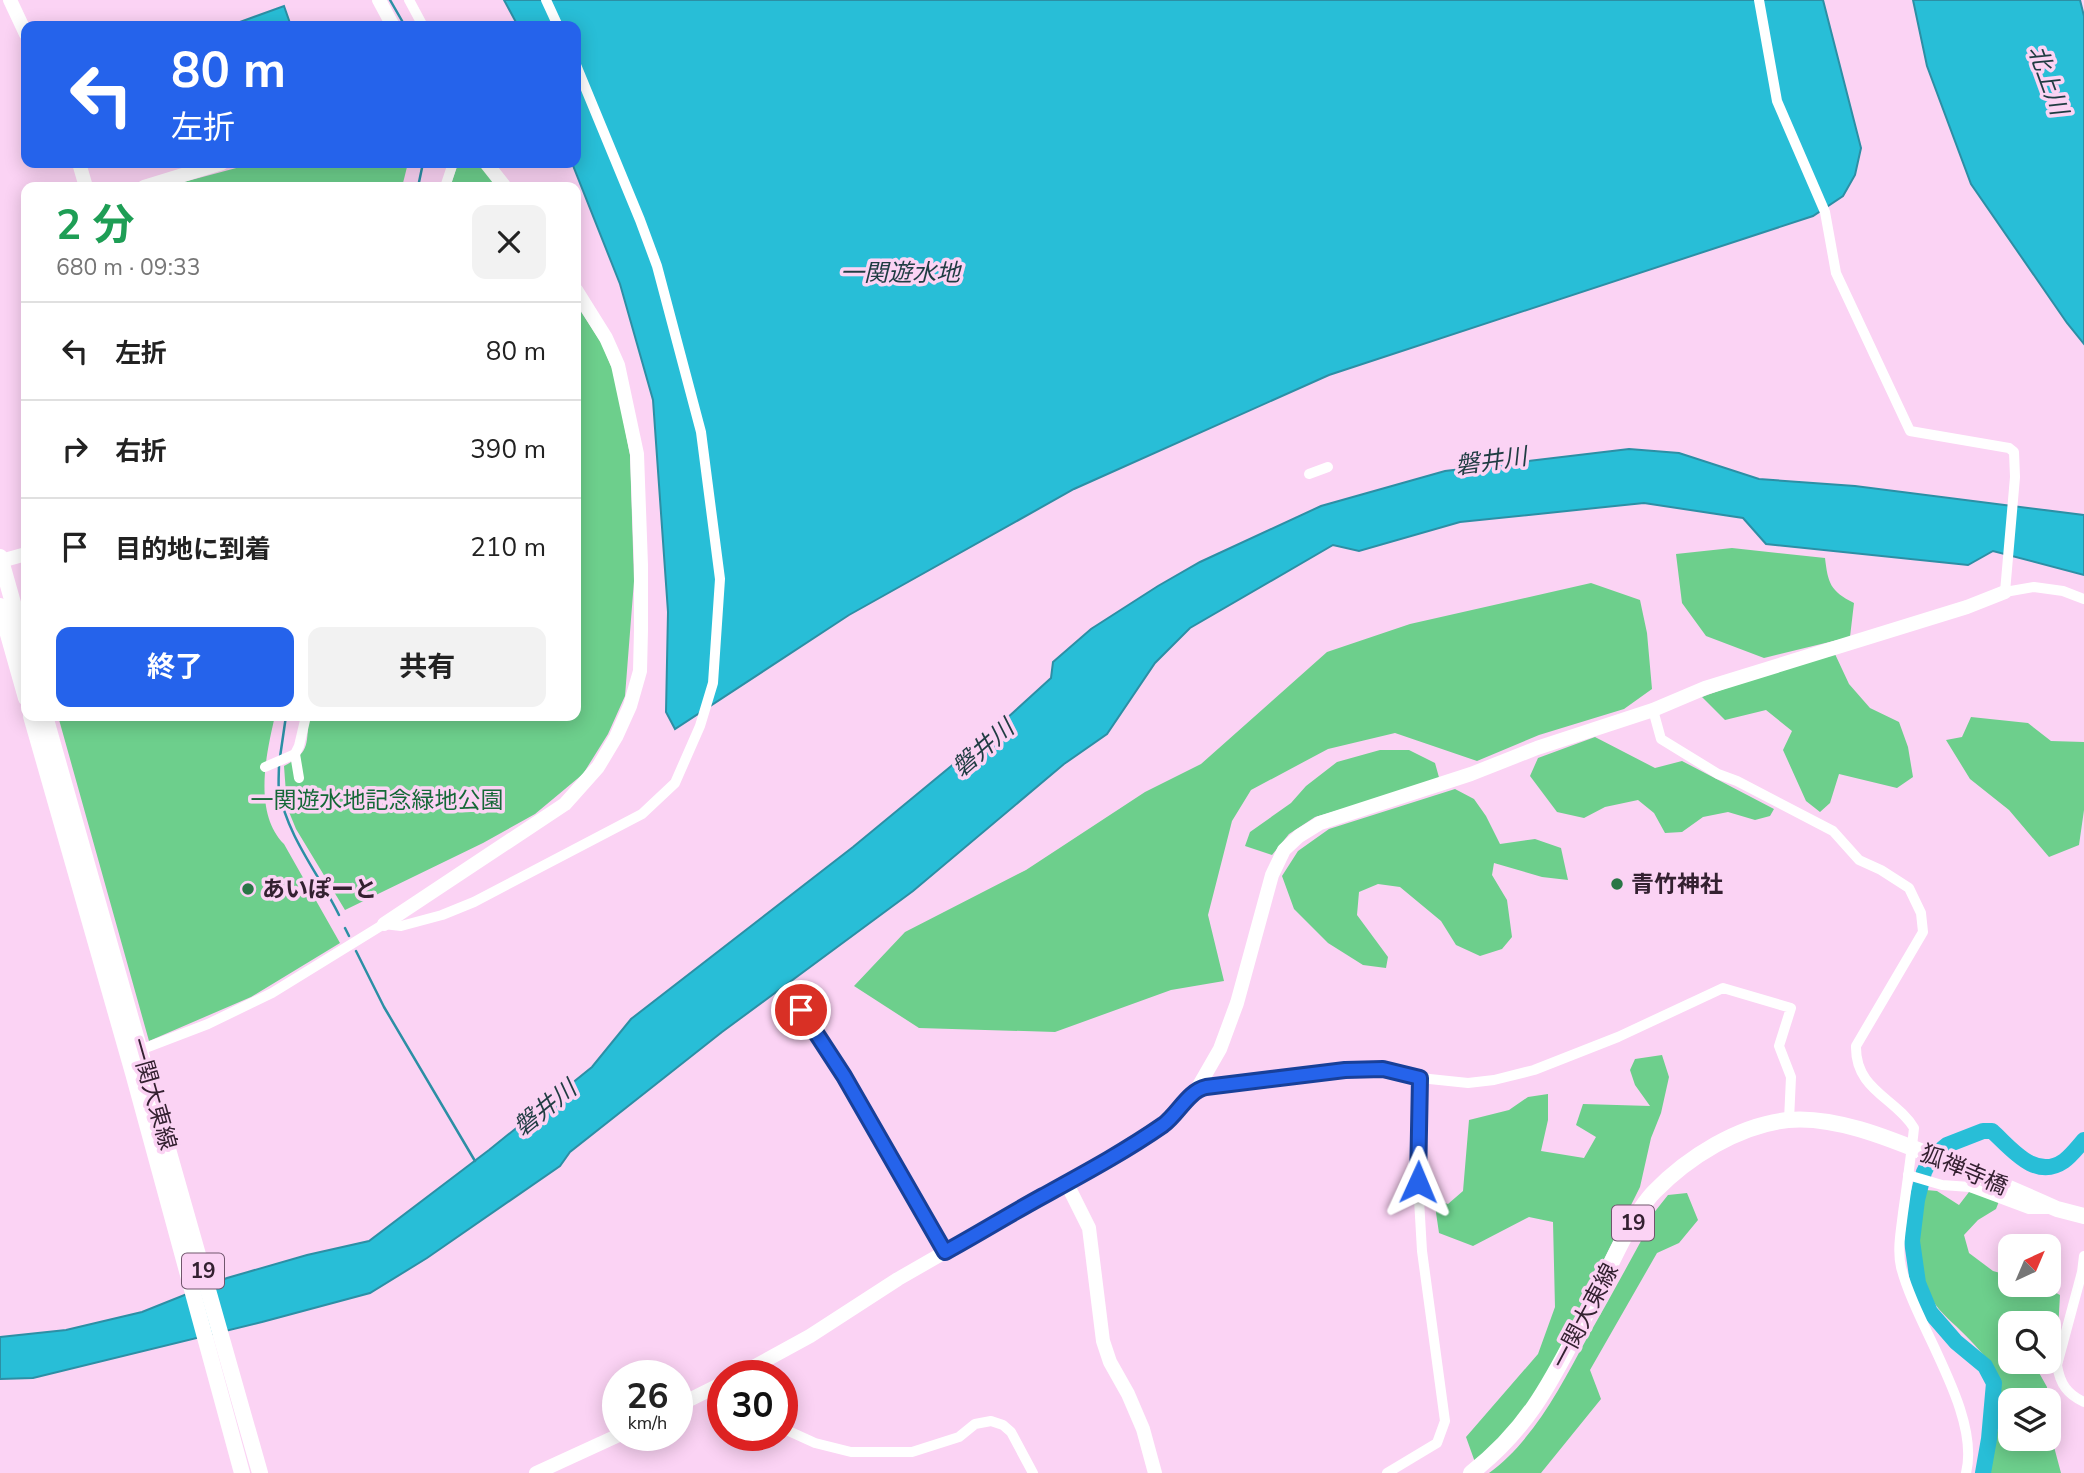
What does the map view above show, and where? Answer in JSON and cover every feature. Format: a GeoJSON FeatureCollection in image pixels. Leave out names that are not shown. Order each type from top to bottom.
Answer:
{"type":"FeatureCollection","features":[{"type":"Feature","properties":{"kind":"main road"},"geometry":{"type":"LineString","coordinates":[[1,559],[21,631]]}},
{"type":"Feature","properties":{"kind":"main road"},"geometry":{"type":"LineString","coordinates":[[0,606],[21,680]]}},
{"type":"Feature","properties":{"kind":"main road","name":"一関大東線"},"geometry":{"type":"LineString","coordinates":[[33,721],[260,1473]]}},
{"type":"Feature","properties":{"kind":"main road","name":"一関大東線"},"geometry":{"type":"LineString","coordinates":[[46,721],[140,1050],[139,1071],[242,1473]]}},
{"type":"Feature","properties":{"kind":"main road","name":"一関大東線"},"geometry":{"type":"LineString","coordinates":[[1472,1473],[1523,1425],[1546,1391],[1634,1222],[1653,1193],[1683,1166],[1711,1148],[1762,1125],[1789,1120],[1839,1124],[1894,1140]]}},
{"type":"Feature","properties":{"kind":"main road","name":"狐禅寺橋"},"geometry":{"type":"LineString","coordinates":[[1894,1140],[2057,1209]]}},
{"type":"Feature","properties":{"kind":"main road","name":"19"},"geometry":{"type":"LineString","coordinates":[[2057,1209],[2084,1216]]}},
{"type":"Feature","properties":{"kind":"street"},"geometry":{"type":"LineString","coordinates":[[10,0],[21,23]]}},
{"type":"Feature","properties":{"kind":"street"},"geometry":{"type":"LineString","coordinates":[[379,0],[390,21]]}},
{"type":"Feature","properties":{"kind":"street"},"geometry":{"type":"LineString","coordinates":[[409,0],[420,21]]}},
{"type":"Feature","properties":{"kind":"street"},"geometry":{"type":"LineString","coordinates":[[546,0],[556,21]]}},
{"type":"Feature","properties":{"kind":"street"},"geometry":{"type":"LineString","coordinates":[[1759,0],[1777,101],[1825,212],[1836,273],[1910,431],[2009,448],[2015,456],[2006,587]]}},
{"type":"Feature","properties":{"kind":"street"},"geometry":{"type":"LineString","coordinates":[[384,923],[401,926],[442,915],[474,902],[642,814],[675,783],[700,726],[713,683],[720,579],[701,432],[657,266],[581,77]]}},
{"type":"Feature","properties":{"kind":"street"},"geometry":{"type":"LineString","coordinates":[[160,182],[206,168]]}},
{"type":"Feature","properties":{"kind":"street"},"geometry":{"type":"LineString","coordinates":[[490,168],[501,182]]}},
{"type":"Feature","properties":{"kind":"street"},"geometry":{"type":"LineString","coordinates":[[140,1050],[208,1024],[272,993],[565,804],[598,767],[616,737],[630,706],[640,671],[637,454],[618,365],[606,338],[581,298]]}},
{"type":"Feature","properties":{"kind":"street"},"geometry":{"type":"LineString","coordinates":[[1309,474],[1328,467]]}},
{"type":"Feature","properties":{"kind":"street"},"geometry":{"type":"LineString","coordinates":[[1,559],[21,555]]}},
{"type":"Feature","properties":{"kind":"street"},"geometry":{"type":"LineString","coordinates":[[766,1360],[810,1336],[898,1279],[1067,1184],[1166,1122],[1197,1089],[1220,1049],[1237,1003],[1272,875],[1284,849],[1320,823],[1471,774],[1537,748],[1653,710],[1704,688],[1967,607],[2006,587],[2063,591],[2084,598]]}},
{"type":"Feature","properties":{"kind":"street"},"geometry":{"type":"LineString","coordinates":[[1653,710],[1661,739],[1718,774],[1737,781],[1833,831],[1858,860],[1881,870],[1909,888],[1921,914],[1923,932],[1856,1046],[1856,1060],[1875,1092],[1903,1114],[1914,1128],[1900,1238],[1900,1264],[1908,1290],[1966,1423],[1969,1460],[1966,1473]]}},
{"type":"Feature","properties":{"kind":"street"},"geometry":{"type":"LineString","coordinates":[[299,778],[295,754],[305,721]]}},
{"type":"Feature","properties":{"kind":"street"},"geometry":{"type":"LineString","coordinates":[[265,767],[295,754]]}},
{"type":"Feature","properties":{"kind":"street"},"geometry":{"type":"LineString","coordinates":[[1197,1089],[1345,1070],[1383,1069],[1420,1078],[1468,1083],[1494,1080],[1534,1070],[1618,1037],[1723,988],[1791,1008],[1779,1045],[1791,1077],[1789,1120]]}},
{"type":"Feature","properties":{"kind":"street"},"geometry":{"type":"LineString","coordinates":[[801,1010],[844,1076],[945,1252]]}},
{"type":"Feature","properties":{"kind":"street"},"geometry":{"type":"LineString","coordinates":[[1387,1473],[1437,1443],[1445,1421],[1422,1251],[1418,1182],[1420,1078]]}},
{"type":"Feature","properties":{"kind":"street"},"geometry":{"type":"LineString","coordinates":[[1910,1175],[1942,1185],[1969,1187],[2029,1209],[2057,1209]]}},
{"type":"Feature","properties":{"kind":"street"},"geometry":{"type":"LineString","coordinates":[[1067,1184],[1089,1228],[1103,1341],[1110,1362],[1143,1429],[1155,1473]]}},
{"type":"Feature","properties":{"kind":"street"},"geometry":{"type":"LineString","coordinates":[[2084,1256],[2057,1365],[2059,1380],[2070,1395],[2084,1402]]}},
{"type":"Feature","properties":{"kind":"street"},"geometry":{"type":"LineString","coordinates":[[798,1435],[815,1443],[851,1452],[912,1452],[959,1437],[975,1424],[991,1421],[1012,1432],[1033,1473]]}},
{"type":"Feature","properties":{"kind":"street"},"geometry":{"type":"LineString","coordinates":[[536,1473],[602,1443]]}},
{"type":"Feature","properties":{"kind":"green space"},"geometry":{"type":"Polygon","coordinates":[[[236,168],[407,168],[403,182],[184,182],[236,168]]]}},
{"type":"Feature","properties":{"kind":"green space"},"geometry":{"type":"Polygon","coordinates":[[[456,168],[484,168],[494,182],[452,182],[456,168]]]}},
{"type":"Feature","properties":{"kind":"green space","name":"一関遊水地記念緑地公園"},"geometry":{"type":"Polygon","coordinates":[[[581,312],[602,344],[615,376],[630,455],[634,581],[625,696],[608,734],[583,774],[535,814],[483,843],[345,910],[296,829],[287,807],[284,766],[299,756],[307,740],[309,721],[581,721],[581,312]]]}},
{"type":"Feature","properties":{"kind":"green space"},"geometry":{"type":"Polygon","coordinates":[[[1732,548],[1825,558],[1827,574],[1835,590],[1854,603],[1850,637],[1764,658],[1706,636],[1682,603],[1676,554],[1732,548]]]}},
{"type":"Feature","properties":{"kind":"green space"},"geometry":{"type":"Polygon","coordinates":[[[1591,583],[1640,600],[1647,633],[1652,689],[1624,709],[1539,735],[1477,761],[1395,733],[1328,749],[1251,790],[1232,821],[1208,915],[1224,981],[1171,990],[1055,1032],[919,1028],[854,986],[905,932],[1026,870],[1145,792],[1201,764],[1327,652],[1410,624],[1591,583]]]}},
{"type":"Feature","properties":{"kind":"green space"},"geometry":{"type":"Polygon","coordinates":[[[1835,654],[1849,684],[1870,708],[1899,722],[1908,747],[1913,777],[1897,788],[1839,774],[1830,803],[1820,812],[1806,801],[1783,750],[1792,731],[1766,710],[1725,720],[1702,697],[1773,671],[1835,654]]]}},
{"type":"Feature","properties":{"kind":"green space"},"geometry":{"type":"Polygon","coordinates":[[[1971,717],[2028,723],[2051,741],[2084,742],[2084,810],[2079,845],[2049,857],[2009,810],[1970,779],[1946,740],[1962,737],[1971,717]]]}},
{"type":"Feature","properties":{"kind":"green space"},"geometry":{"type":"Polygon","coordinates":[[[59,721],[274,721],[264,783],[268,816],[274,831],[340,943],[251,997],[149,1041],[59,721]]]}},
{"type":"Feature","properties":{"kind":"green space"},"geometry":{"type":"Polygon","coordinates":[[[1595,737],[1655,768],[1682,761],[1774,809],[1770,816],[1755,820],[1728,812],[1703,817],[1682,832],[1665,833],[1654,813],[1638,800],[1605,807],[1584,818],[1557,812],[1530,776],[1538,758],[1595,737]]]}},
{"type":"Feature","properties":{"kind":"green space"},"geometry":{"type":"Polygon","coordinates":[[[1380,750],[1409,750],[1435,763],[1440,781],[1315,817],[1289,834],[1272,855],[1245,846],[1250,832],[1291,803],[1306,786],[1337,762],[1380,750]]]}},
{"type":"Feature","properties":{"kind":"green space"},"geometry":{"type":"Polygon","coordinates":[[[1455,789],[1474,799],[1500,844],[1535,839],[1561,848],[1568,880],[1542,877],[1494,863],[1492,875],[1507,900],[1512,937],[1502,949],[1480,956],[1456,945],[1441,921],[1400,887],[1378,884],[1359,892],[1357,915],[1388,957],[1386,968],[1363,965],[1328,943],[1294,909],[1282,876],[1298,851],[1329,829],[1455,789]]]}},
{"type":"Feature","properties":{"kind":"green space"},"geometry":{"type":"Polygon","coordinates":[[[1662,1055],[1669,1077],[1640,1187],[1527,1414],[1476,1465],[1466,1437],[1538,1354],[1555,1307],[1553,1222],[1529,1217],[1473,1246],[1439,1233],[1434,1199],[1448,1204],[1463,1191],[1469,1120],[1509,1110],[1528,1097],[1548,1094],[1548,1120],[1541,1151],[1584,1158],[1596,1137],[1576,1125],[1583,1104],[1650,1106],[1635,1085],[1630,1070],[1635,1059],[1662,1055]]]}},
{"type":"Feature","properties":{"kind":"green space"},"geometry":{"type":"Polygon","coordinates":[[[1937,1191],[1959,1205],[1969,1192],[2001,1196],[1996,1209],[1978,1220],[1964,1235],[1969,1253],[1998,1272],[1998,1297],[2060,1297],[2059,1311],[1998,1311],[1998,1374],[2040,1374],[2047,1388],[2000,1388],[1996,1372],[1988,1361],[1932,1299],[1920,1257],[1923,1192],[1937,1191]]]}},
{"type":"Feature","properties":{"kind":"green space"},"geometry":{"type":"Polygon","coordinates":[[[1687,1193],[1698,1220],[1679,1243],[1657,1253],[1590,1370],[1601,1399],[1541,1473],[1489,1473],[1519,1445],[1545,1412],[1641,1241],[1645,1224],[1668,1195],[1687,1193]]]}},
{"type":"Feature","properties":{"kind":"green space"},"geometry":{"type":"Polygon","coordinates":[[[1998,1428],[1998,1451],[2055,1451],[2061,1473],[1985,1473],[1998,1428]]]}},
{"type":"Feature","properties":{"kind":"water","name":"一関遊水地"},"geometry":{"type":"Polygon","coordinates":[[[504,0],[1823,0],[1861,148],[1855,175],[1843,196],[1813,216],[1329,375],[1074,489],[849,615],[675,729],[666,712],[668,612],[653,400],[620,284],[574,168],[581,168],[581,21],[515,21],[504,0]]]}},
{"type":"Feature","properties":{"kind":"water","name":"北上川"},"geometry":{"type":"Polygon","coordinates":[[[1913,0],[2080,0],[2084,16],[2084,344],[1971,184],[1927,66],[1913,0]]]}},
{"type":"Feature","properties":{"kind":"water"},"geometry":{"type":"Polygon","coordinates":[[[284,6],[289,21],[243,21],[284,6]]]}},
{"type":"Feature","properties":{"kind":"water","name":"磐井川"},"geometry":{"type":"Polygon","coordinates":[[[1629,449],[1679,453],[1759,479],[1855,486],[2084,515],[2084,575],[1993,551],[1968,565],[1766,544],[1743,518],[1644,503],[1460,522],[1359,551],[1333,545],[1190,628],[1155,663],[1107,734],[1064,764],[913,891],[722,1032],[570,1152],[560,1166],[427,1258],[370,1293],[33,1378],[0,1379],[0,1337],[66,1330],[142,1312],[227,1278],[369,1241],[592,1067],[631,1019],[853,847],[984,739],[1051,678],[1053,662],[1091,629],[1200,562],[1321,506],[1445,471],[1629,449]]]}},
{"type":"Feature","properties":{"kind":"waterway"},"geometry":{"type":"LineString","coordinates":[[390,0],[402,21]]}},
{"type":"Feature","properties":{"kind":"waterway"},"geometry":{"type":"LineString","coordinates":[[419,182],[422,168]]}},
{"type":"Feature","properties":{"kind":"waterway"},"geometry":{"type":"LineString","coordinates":[[280,757],[285,721]]}},
{"type":"Feature","properties":{"kind":"waterway"},"geometry":{"type":"LineString","coordinates":[[279,764],[279,791],[289,824],[339,915]]}},
{"type":"Feature","properties":{"kind":"waterway"},"geometry":{"type":"LineString","coordinates":[[345,928],[349,936]]}},
{"type":"Feature","properties":{"kind":"waterway"},"geometry":{"type":"LineString","coordinates":[[356,951],[384,1007],[475,1161]]}},
{"type":"Feature","properties":{"kind":"waterway"},"geometry":{"type":"LineString","coordinates":[[1983,1473],[1994,1383],[1985,1366],[1956,1342],[1930,1312],[1918,1283],[1912,1241],[1924,1172],[1931,1158],[1947,1145],[1983,1131],[1992,1131],[2024,1160],[2043,1167],[2064,1161],[2084,1140]]}},
{"type":"Feature","properties":{"kind":"place","name":"青竹神社"},"geometry":{"type":"Point","coordinates":[1617,884]}},
{"type":"Feature","properties":{"kind":"place","name":"あいぽーと"},"geometry":{"type":"Point","coordinates":[248,889]}},
{"type":"Feature","properties":{"kind":"route"},"geometry":{"type":"LineString","coordinates":[[801,1010],[844,1076],[945,1252],[1137,1143],[1166,1122],[1197,1089],[1206,1087],[1314,1076],[1345,1070],[1383,1069],[1420,1078],[1418,1182]]}}]}
